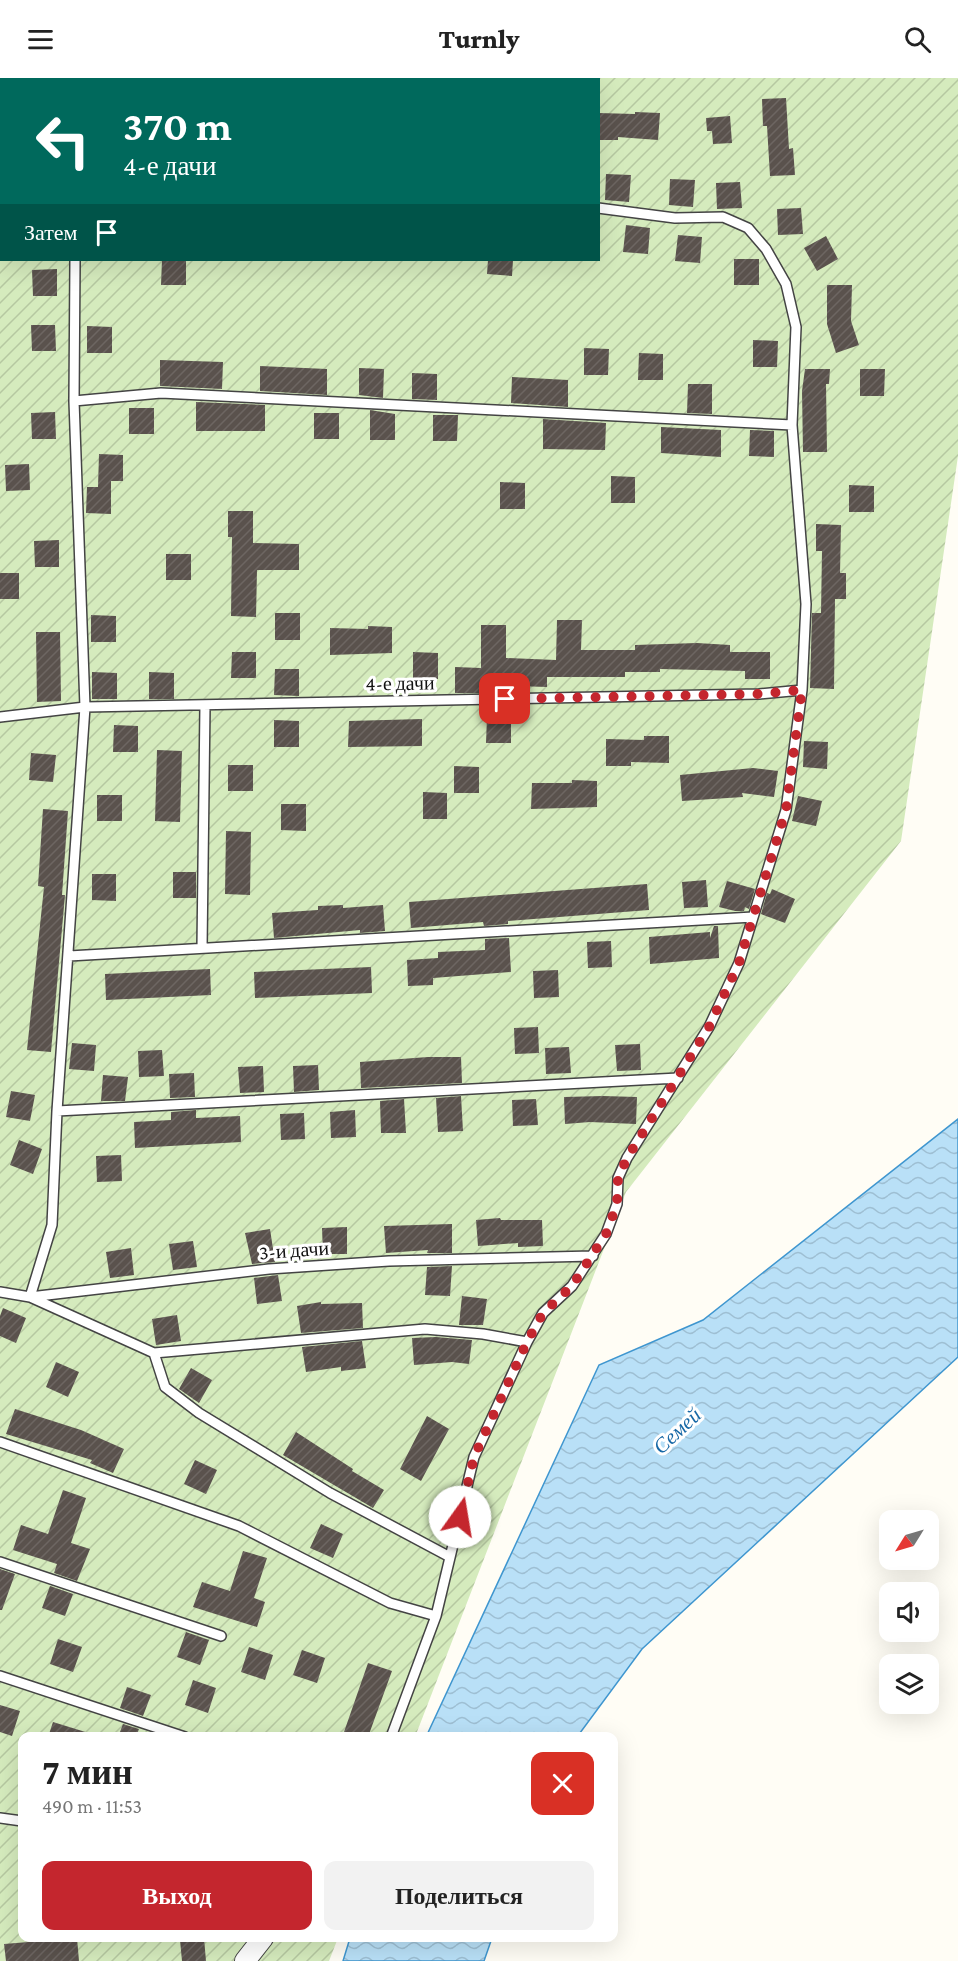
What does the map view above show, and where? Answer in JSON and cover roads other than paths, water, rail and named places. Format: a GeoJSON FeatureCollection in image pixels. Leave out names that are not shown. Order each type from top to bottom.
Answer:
{"type":"FeatureCollection","features":[{"type":"Feature","properties":{"kind":"street"},"geometry":{"type":"LineString","coordinates":[[245,1961],[260,1942]]}},
{"type":"Feature","properties":{"kind":"lane"},"geometry":{"type":"LineString","coordinates":[[393,1732],[436,1616],[474,1457],[527,1342],[543,1313],[572,1286],[606,1234],[617,1204],[618,1178],[627,1158],[709,1027],[734,973],[786,810],[802,690],[806,604],[792,425],[796,327],[786,284],[766,249],[748,228],[723,217],[675,218],[600,208]]}},
{"type":"Feature","properties":{"kind":"lane"},"geometry":{"type":"LineString","coordinates":[[75,261],[74,401],[85,707],[57,1111],[52,1225],[30,1297],[154,1353],[424,1329],[483,1334],[527,1342]]}},
{"type":"Feature","properties":{"kind":"lane"},"geometry":{"type":"LineString","coordinates":[[74,401],[161,393],[792,425]]}},
{"type":"Feature","properties":{"kind":"lane","name":"4-е дачи"},"geometry":{"type":"LineString","coordinates":[[0,717],[85,707],[747,694],[802,690]]}},
{"type":"Feature","properties":{"kind":"lane"},"geometry":{"type":"LineString","coordinates":[[202,948],[205,705]]}},
{"type":"Feature","properties":{"kind":"lane"},"geometry":{"type":"LineString","coordinates":[[69,956],[753,917]]}},
{"type":"Feature","properties":{"kind":"lane"},"geometry":{"type":"LineString","coordinates":[[57,1111],[678,1078]]}},
{"type":"Feature","properties":{"kind":"lane","name":"3-и дачи"},"geometry":{"type":"LineString","coordinates":[[0,1292],[30,1297],[269,1269],[389,1261],[593,1256]]}},
{"type":"Feature","properties":{"kind":"lane"},"geometry":{"type":"LineString","coordinates":[[154,1353],[165,1387],[199,1413],[330,1494],[450,1557]]}},
{"type":"Feature","properties":{"kind":"lane"},"geometry":{"type":"LineString","coordinates":[[0,1442],[238,1526],[390,1603],[436,1616]]}},
{"type":"Feature","properties":{"kind":"lane"},"geometry":{"type":"LineString","coordinates":[[0,1562],[221,1636]]}},
{"type":"Feature","properties":{"kind":"lane"},"geometry":{"type":"LineString","coordinates":[[0,1676],[170,1732]]}},
{"type":"Feature","properties":{"kind":"lane"},"geometry":{"type":"LineString","coordinates":[[0,1818],[18,1820]]}},
{"type":"Feature","properties":{"kind":"water","name":"Семей"},"geometry":{"type":"Polygon","coordinates":[[[958,1119],[958,1357],[642,1649],[581,1732],[428,1732],[599,1365],[703,1320],[958,1119]]]}},
{"type":"Feature","properties":{"kind":"water"},"geometry":{"type":"Polygon","coordinates":[[[349,1942],[491,1942],[484,1961],[343,1961],[349,1942]]]}}]}
